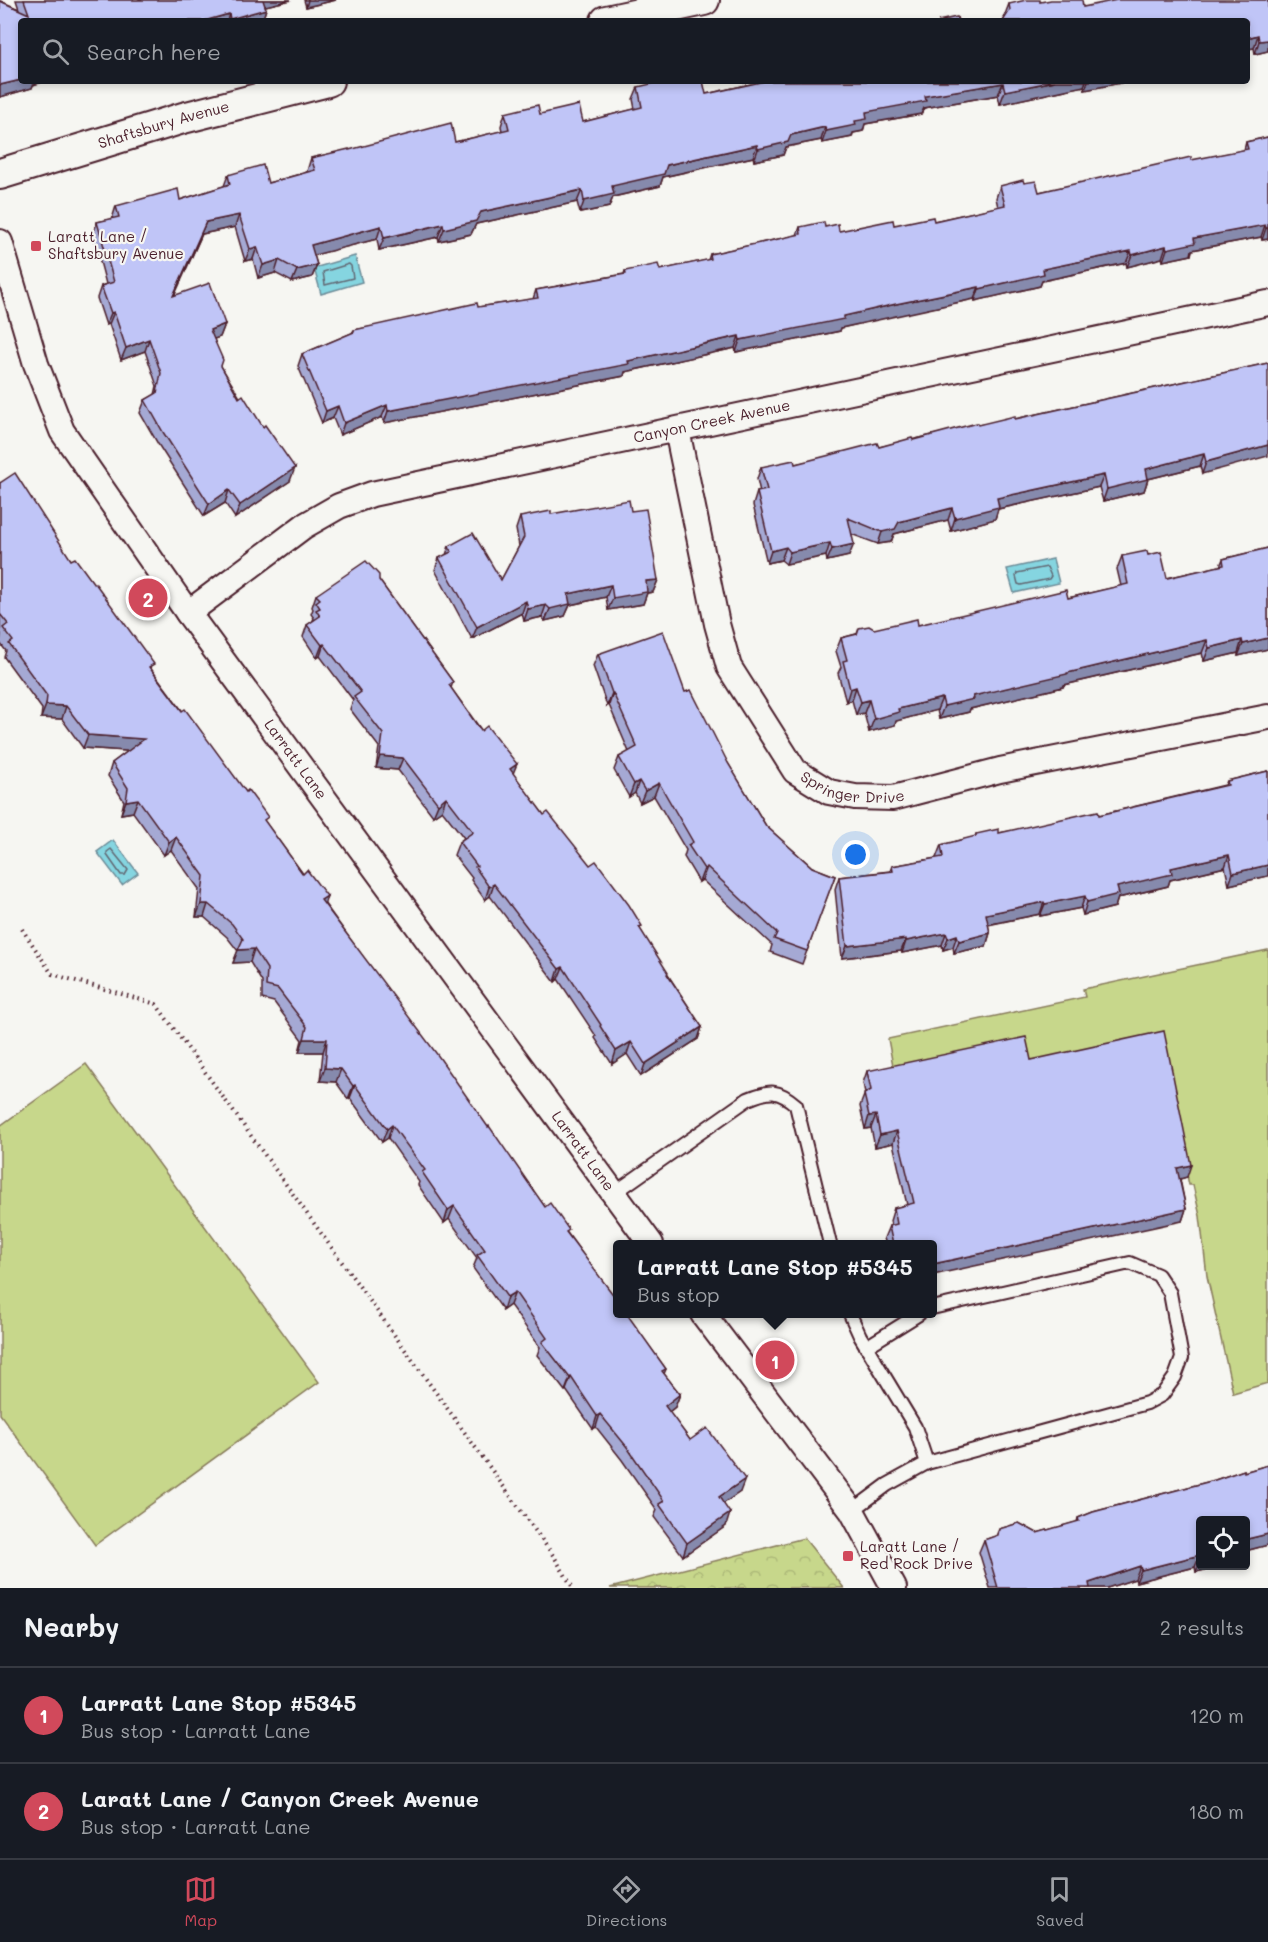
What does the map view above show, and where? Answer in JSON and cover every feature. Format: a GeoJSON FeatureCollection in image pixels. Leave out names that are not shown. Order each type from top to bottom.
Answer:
{"type":"FeatureCollection","features":[{"type":"Feature","properties":{"kind":"street"},"geometry":{"type":"LineString","coordinates":[[619,18],[690,1]]}},
{"type":"Feature","properties":{"kind":"street","name":"Shaftsbury Avenue"},"geometry":{"type":"LineString","coordinates":[[0,174],[183,118],[316,84]]}},
{"type":"Feature","properties":{"kind":"street","name":"Larratt Lane"},"geometry":{"type":"LineString","coordinates":[[0,242],[36,364],[62,431],[188,613],[647,1240]]}},
{"type":"Feature","properties":{"kind":"street","name":"Canyon Creek Avenue"},"geometry":{"type":"LineString","coordinates":[[188,613],[304,526],[339,506],[372,494],[1268,303]]}},
{"type":"Feature","properties":{"kind":"street","name":"Springer Drive"},"geometry":{"type":"LineString","coordinates":[[677,430],[717,624],[729,667],[795,771],[829,792],[855,797],[893,798],[1000,770],[1268,717]]}},
{"type":"Feature","properties":{"kind":"street"},"geometry":{"type":"LineString","coordinates":[[706,1318],[852,1511],[894,1588]]}},
{"type":"Feature","properties":{"kind":"lane"},"geometry":{"type":"LineString","coordinates":[[613,1194],[748,1099],[764,1092],[783,1094],[796,1105],[829,1240]]}},
{"type":"Feature","properties":{"kind":"lane"},"geometry":{"type":"LineString","coordinates":[[852,1511],[886,1485],[927,1463],[1147,1403],[1162,1395],[1175,1377],[1182,1358],[1170,1293],[1158,1275],[1130,1263],[937,1307]]}},
{"type":"Feature","properties":{"kind":"lane"},"geometry":{"type":"LineString","coordinates":[[852,1318],[866,1347],[915,1427],[927,1463]]}},
{"type":"Feature","properties":{"kind":"lane"},"geometry":{"type":"LineString","coordinates":[[866,1347],[913,1318]]}},
{"type":"Feature","properties":{"kind":"path"},"geometry":{"type":"LineString","coordinates":[[21,929],[52,974],[156,1004],[555,1558],[573,1588]]}},
{"type":"Feature","properties":{"kind":"green space"},"geometry":{"type":"Polygon","coordinates":[[[1268,950],[1268,1383],[1233,1393],[1207,1276],[1200,1216],[1193,1185],[1189,1185],[1158,1037],[1031,1064],[894,1071],[888,1039],[1085,997],[1083,989],[1268,950]]]}},
{"type":"Feature","properties":{"kind":"green space"},"geometry":{"type":"Polygon","coordinates":[[[86,1064],[319,1382],[95,1545],[0,1414],[0,1126],[86,1064]]]}},
{"type":"Feature","properties":{"kind":"green space"},"geometry":{"type":"Polygon","coordinates":[[[804,1538],[844,1588],[610,1588],[804,1538]]]}},
{"type":"Feature","properties":{"kind":"water"},"geometry":{"type":"Polygon","coordinates":[[[355,256],[362,282],[321,294],[314,268],[355,256]]]}},
{"type":"Feature","properties":{"kind":"water"},"geometry":{"type":"Polygon","coordinates":[[[1053,559],[1059,583],[1014,593],[1007,569],[1053,559]]]}},
{"type":"Feature","properties":{"kind":"water"},"geometry":{"type":"Polygon","coordinates":[[[113,840],[138,873],[122,885],[97,852],[113,840]]]}},
{"type":"Feature","properties":{"kind":"building"},"geometry":{"type":"Polygon","coordinates":[[[24,0],[263,0],[266,9],[234,18],[230,18],[229,14],[215,18],[18,18],[18,81],[0,85],[0,1],[29,14],[24,0]]]}},
{"type":"Feature","properties":{"kind":"building"},"geometry":{"type":"Polygon","coordinates":[[[1026,0],[1040,0],[1040,2],[1082,0],[1083,7],[1117,0],[1268,0],[1268,40],[1259,41],[1258,35],[1250,37],[1250,18],[1005,18],[1010,10],[1009,4],[1026,0]]]}},
{"type":"Feature","properties":{"kind":"building"},"geometry":{"type":"Polygon","coordinates":[[[650,84],[704,84],[706,94],[751,84],[997,84],[925,96],[926,101],[866,112],[867,119],[855,121],[856,125],[826,131],[825,127],[791,135],[788,142],[758,149],[757,145],[667,165],[664,174],[612,186],[614,194],[584,201],[582,190],[481,212],[476,221],[444,229],[443,224],[384,238],[381,226],[311,245],[317,265],[297,270],[279,260],[263,265],[257,247],[250,249],[239,215],[206,222],[173,296],[210,283],[225,324],[210,330],[223,360],[221,366],[239,398],[243,395],[263,427],[265,425],[295,468],[240,505],[229,490],[209,504],[145,400],[157,393],[161,373],[149,339],[126,348],[114,312],[111,313],[101,286],[114,282],[97,222],[119,217],[116,206],[178,189],[180,200],[230,184],[228,175],[263,165],[268,183],[315,170],[311,158],[451,123],[455,142],[509,129],[505,113],[538,105],[540,114],[579,105],[583,122],[642,107],[638,87],[650,84]]]}},
{"type":"Feature","properties":{"kind":"building"},"geometry":{"type":"Polygon","coordinates":[[[1003,84],[1040,84],[1005,91],[1003,84]]]}},
{"type":"Feature","properties":{"kind":"building"},"geometry":{"type":"Polygon","coordinates":[[[1268,137],[1268,228],[1265,225],[1194,238],[1195,243],[1167,249],[1166,246],[1132,255],[1131,251],[1043,269],[1044,274],[979,289],[979,287],[896,304],[844,316],[844,319],[740,340],[739,336],[628,361],[629,364],[388,411],[387,405],[344,423],[338,406],[326,411],[302,354],[354,332],[354,330],[477,303],[478,307],[538,298],[536,290],[626,274],[625,271],[658,264],[660,270],[711,259],[710,254],[801,234],[800,227],[824,222],[825,227],[838,224],[839,231],[893,220],[894,225],[933,217],[934,221],[1005,205],[1000,186],[1023,180],[1024,183],[1036,181],[1039,192],[1191,157],[1191,160],[1248,149],[1246,142],[1268,137]]]}},
{"type":"Feature","properties":{"kind":"building"},"geometry":{"type":"Polygon","coordinates":[[[1268,363],[1268,445],[1206,462],[1204,454],[1146,469],[1148,479],[1107,489],[1104,475],[997,498],[999,507],[955,518],[952,508],[899,522],[895,529],[882,532],[848,518],[854,544],[832,549],[830,543],[790,552],[786,547],[771,551],[757,492],[767,490],[761,467],[794,460],[795,464],[877,443],[879,447],[977,423],[978,425],[1015,416],[1015,419],[1268,363]]]}},
{"type":"Feature","properties":{"kind":"building"},"geometry":{"type":"Polygon","coordinates":[[[15,473],[71,560],[75,558],[95,583],[154,664],[149,667],[182,711],[185,709],[246,792],[248,790],[268,817],[264,820],[303,874],[307,870],[327,896],[321,900],[439,1057],[545,1207],[550,1203],[569,1230],[566,1232],[613,1294],[613,1318],[630,1318],[666,1369],[662,1371],[680,1394],[665,1406],[690,1440],[707,1428],[745,1479],[719,1497],[730,1513],[687,1543],[659,1504],[664,1501],[627,1447],[600,1414],[597,1416],[571,1377],[542,1342],[547,1338],[515,1292],[507,1297],[477,1255],[485,1250],[454,1206],[448,1210],[422,1172],[425,1170],[392,1125],[387,1129],[341,1069],[325,1068],[327,1039],[304,1039],[307,1027],[278,989],[266,986],[267,969],[254,949],[238,950],[243,939],[232,924],[208,904],[201,904],[204,876],[176,837],[169,842],[138,799],[126,801],[128,788],[112,763],[144,739],[88,735],[66,706],[46,705],[47,696],[9,644],[13,641],[3,628],[8,624],[0,614],[0,483],[15,473]]]}},
{"type":"Feature","properties":{"kind":"building"},"geometry":{"type":"Polygon","coordinates":[[[629,500],[631,511],[646,509],[658,580],[646,581],[647,592],[613,598],[611,585],[568,594],[570,604],[550,609],[546,605],[528,609],[526,601],[477,627],[439,558],[451,552],[449,546],[473,533],[501,580],[524,537],[520,517],[551,511],[551,514],[629,500]]]}},
{"type":"Feature","properties":{"kind":"building"},"geometry":{"type":"Polygon","coordinates":[[[1268,548],[1268,638],[1243,644],[1242,640],[1209,648],[1207,640],[973,696],[974,699],[944,706],[942,698],[898,709],[899,712],[874,719],[869,700],[861,702],[856,687],[850,689],[843,661],[847,660],[841,638],[857,634],[859,628],[869,626],[874,629],[917,619],[918,625],[1066,590],[1068,598],[1128,584],[1122,556],[1147,551],[1148,555],[1161,552],[1167,578],[1224,565],[1223,559],[1268,548]]]}},
{"type":"Feature","properties":{"kind":"building"},"geometry":{"type":"Polygon","coordinates":[[[366,561],[379,575],[379,580],[453,682],[449,685],[481,731],[487,726],[517,764],[510,769],[544,815],[548,812],[590,865],[596,861],[629,905],[642,926],[639,927],[667,974],[702,1027],[645,1064],[631,1042],[616,1051],[563,967],[559,969],[494,884],[489,887],[459,842],[473,832],[446,797],[438,804],[403,758],[380,756],[383,734],[354,697],[361,692],[307,625],[320,616],[316,610],[320,608],[316,602],[320,599],[316,595],[366,561]]]}},
{"type":"Feature","properties":{"kind":"building"},"geometry":{"type":"Polygon","coordinates":[[[663,631],[685,692],[691,690],[728,763],[766,826],[812,867],[835,876],[807,951],[774,939],[777,933],[707,867],[704,869],[688,845],[693,842],[659,783],[645,791],[639,781],[634,784],[619,757],[637,747],[612,693],[598,654],[663,631]]]}},
{"type":"Feature","properties":{"kind":"building"},"geometry":{"type":"Polygon","coordinates":[[[1268,771],[1268,865],[1233,873],[1229,855],[1171,868],[1172,874],[1117,887],[1119,894],[1087,902],[1085,896],[986,914],[990,933],[959,941],[957,935],[948,938],[946,933],[906,941],[906,939],[847,946],[839,877],[893,871],[892,866],[943,857],[941,845],[976,836],[976,834],[999,829],[999,833],[1098,811],[1099,815],[1228,785],[1227,781],[1268,771]]]}},
{"type":"Feature","properties":{"kind":"building"},"geometry":{"type":"Polygon","coordinates":[[[1164,1031],[1191,1165],[1177,1168],[1186,1209],[937,1263],[937,1240],[892,1240],[889,1226],[897,1224],[894,1208],[914,1203],[897,1131],[880,1135],[876,1115],[869,1116],[864,1094],[871,1090],[867,1071],[1026,1037],[1031,1060],[1164,1031]]]}},
{"type":"Feature","properties":{"kind":"building"},"geometry":{"type":"Polygon","coordinates":[[[1268,1465],[1268,1534],[1250,1538],[1250,1516],[1196,1516],[1196,1556],[1141,1570],[1140,1566],[1089,1583],[1090,1588],[998,1588],[984,1540],[998,1535],[999,1529],[1019,1523],[1037,1533],[1079,1521],[1078,1518],[1093,1512],[1268,1465]]]}},
{"type":"Feature","properties":{"kind":"place","name":"Laratt Lane / Shaftsbury Avenue"},"geometry":{"type":"Point","coordinates":[36,246]}},
{"type":"Feature","properties":{"kind":"place","name":"Laratt Lane / Canyon Creek Avenue"},"geometry":{"type":"Point","coordinates":[148,598]}},
{"type":"Feature","properties":{"kind":"place","name":"Larratt Lane Stop #5345"},"geometry":{"type":"Point","coordinates":[775,1360]}},
{"type":"Feature","properties":{"kind":"place","name":"Laratt Lane / Red Rock Drive"},"geometry":{"type":"Point","coordinates":[848,1556]}}]}
